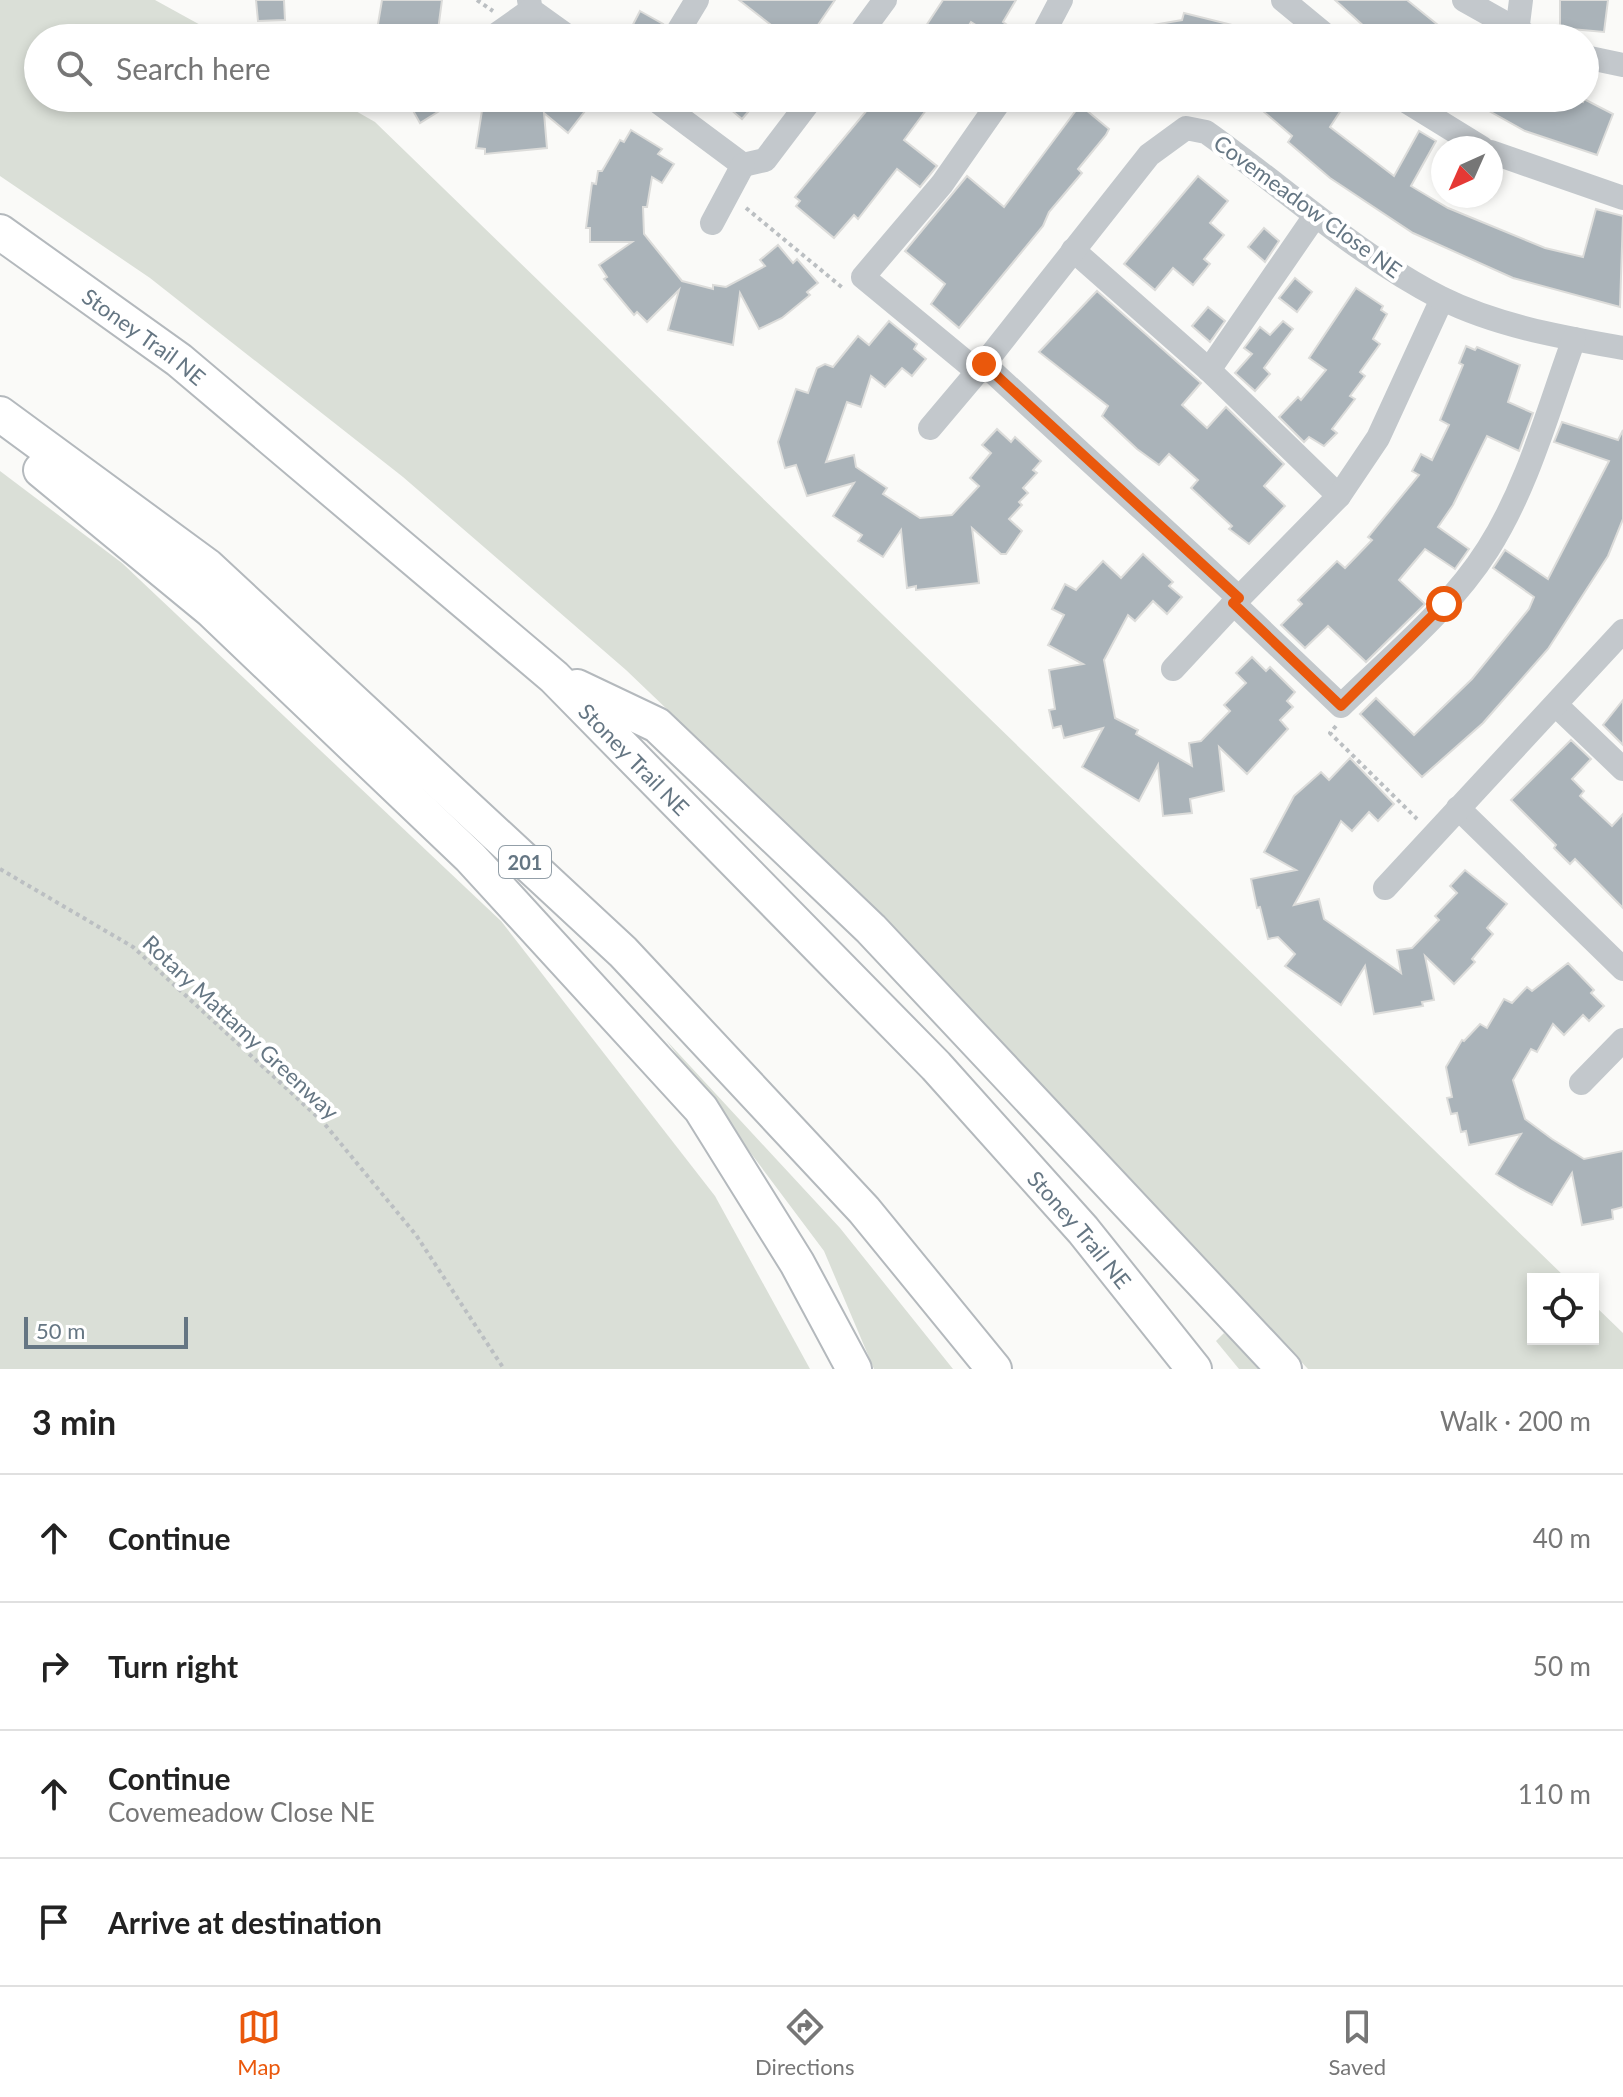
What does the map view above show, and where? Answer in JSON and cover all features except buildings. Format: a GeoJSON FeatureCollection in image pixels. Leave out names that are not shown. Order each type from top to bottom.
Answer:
{"type":"FeatureCollection","features":[{"type":"Feature","properties":{"kind":"highway","name":"Stoney Trail NE"},"geometry":{"type":"LineString","coordinates":[[0,232],[179,360],[554,677],[936,1066],[1083,1230],[1194,1369]]}},
{"type":"Feature","properties":{"kind":"highway","name":"201"},"geometry":{"type":"LineString","coordinates":[[0,414],[207,566],[623,952],[864,1210],[994,1369]]}},
{"type":"Feature","properties":{"kind":"highway"},"geometry":{"type":"LineString","coordinates":[[0,437],[211,610],[481,869],[701,1109],[797,1263],[854,1369]]}},
{"type":"Feature","properties":{"kind":"highway"},"geometry":{"type":"LineString","coordinates":[[554,677],[657,725],[891,950],[1284,1369]]}},
{"type":"Feature","properties":{"kind":"highway"},"geometry":{"type":"LineString","coordinates":[[1083,1230],[1206,1369]]}},
{"type":"Feature","properties":{"kind":"street"},"geometry":{"type":"LineString","coordinates":[[682,24],[697,0]]}},
{"type":"Feature","properties":{"kind":"street"},"geometry":{"type":"LineString","coordinates":[[867,24],[885,0]]}},
{"type":"Feature","properties":{"kind":"street"},"geometry":{"type":"LineString","coordinates":[[1048,24],[1061,0]]}},
{"type":"Feature","properties":{"kind":"street"},"geometry":{"type":"LineString","coordinates":[[1283,0],[1312,24]]}},
{"type":"Feature","properties":{"kind":"street"},"geometry":{"type":"LineString","coordinates":[[1464,0],[1506,24]]}},
{"type":"Feature","properties":{"kind":"street"},"geometry":{"type":"LineString","coordinates":[[1521,0],[1524,24]]}},
{"type":"Feature","properties":{"kind":"street"},"geometry":{"type":"LineString","coordinates":[[508,24],[530,5],[553,24]]}},
{"type":"Feature","properties":{"kind":"street"},"geometry":{"type":"LineString","coordinates":[[1599,60],[1623,65]]}},
{"type":"Feature","properties":{"kind":"street"},"geometry":{"type":"LineString","coordinates":[[672,112],[743,165]]}},
{"type":"Feature","properties":{"kind":"street"},"geometry":{"type":"LineString","coordinates":[[712,223],[743,165],[765,160],[801,112]]}},
{"type":"Feature","properties":{"kind":"street"},"geometry":{"type":"LineString","coordinates":[[992,112],[942,184],[863,277],[981,368],[1236,601],[1341,706],[1444,604],[1487,550],[1518,492],[1574,339]]}},
{"type":"Feature","properties":{"kind":"street"},"geometry":{"type":"LineString","coordinates":[[1424,112],[1463,136]]}},
{"type":"Feature","properties":{"kind":"street","name":"Covemeadow Close NE"},"geometry":{"type":"LineString","coordinates":[[930,428],[1149,155],[1186,128],[1206,132],[1387,267],[1442,299],[1497,321],[1623,348]]}},
{"type":"Feature","properties":{"kind":"street"},"geometry":{"type":"LineString","coordinates":[[1503,156],[1623,198]]}},
{"type":"Feature","properties":{"kind":"street"},"geometry":{"type":"LineString","coordinates":[[1209,370],[1315,216]]}},
{"type":"Feature","properties":{"kind":"street"},"geometry":{"type":"LineString","coordinates":[[1073,250],[1209,370],[1339,496]]}},
{"type":"Feature","properties":{"kind":"street"},"geometry":{"type":"LineString","coordinates":[[1173,669],[1339,496],[1378,438],[1442,299]]}},
{"type":"Feature","properties":{"kind":"street"},"geometry":{"type":"LineString","coordinates":[[1385,888],[1557,706],[1623,631]]}},
{"type":"Feature","properties":{"kind":"street"},"geometry":{"type":"LineString","coordinates":[[1557,706],[1623,769]]}},
{"type":"Feature","properties":{"kind":"street"},"geometry":{"type":"LineString","coordinates":[[1458,808],[1623,969]]}},
{"type":"Feature","properties":{"kind":"street"},"geometry":{"type":"LineString","coordinates":[[1581,1083],[1623,1040]]}},
{"type":"Feature","properties":{"kind":"path","name":"Rotary Mattamy Greenway"},"geometry":{"type":"LineString","coordinates":[[0,869],[133,947],[323,1122],[416,1235],[504,1369]]}},
{"type":"Feature","properties":{"kind":"shaded area"},"geometry":{"type":"Polygon","coordinates":[[[0,0],[155,0],[199,24],[24,24],[24,112],[358,112],[375,122],[1561,1273],[1527,1273],[1527,1345],[1599,1345],[1599,1310],[1623,1333],[1623,1369],[1308,1369],[878,911],[626,670],[403,477],[150,278],[0,176],[0,0]]]}},
{"type":"Feature","properties":{"kind":"shaded area"},"geometry":{"type":"Polygon","coordinates":[[[0,471],[122,563],[501,921],[715,1196],[810,1369],[0,1369],[0,471]]]}},
{"type":"Feature","properties":{"kind":"shaded area"},"geometry":{"type":"Polygon","coordinates":[[[666,1040],[840,1228],[953,1369],[874,1369],[824,1251],[666,1040]]]}},
{"type":"Feature","properties":{"kind":"shaded area"},"geometry":{"type":"Polygon","coordinates":[[[1224,1333],[1263,1369],[1239,1369],[1216,1341],[1224,1333]]]}},
{"type":"Feature","properties":{"kind":"route"},"geometry":{"type":"LineString","coordinates":[[984,364],[1239,598],[1233,603],[1341,706],[1444,604]]}}]}
